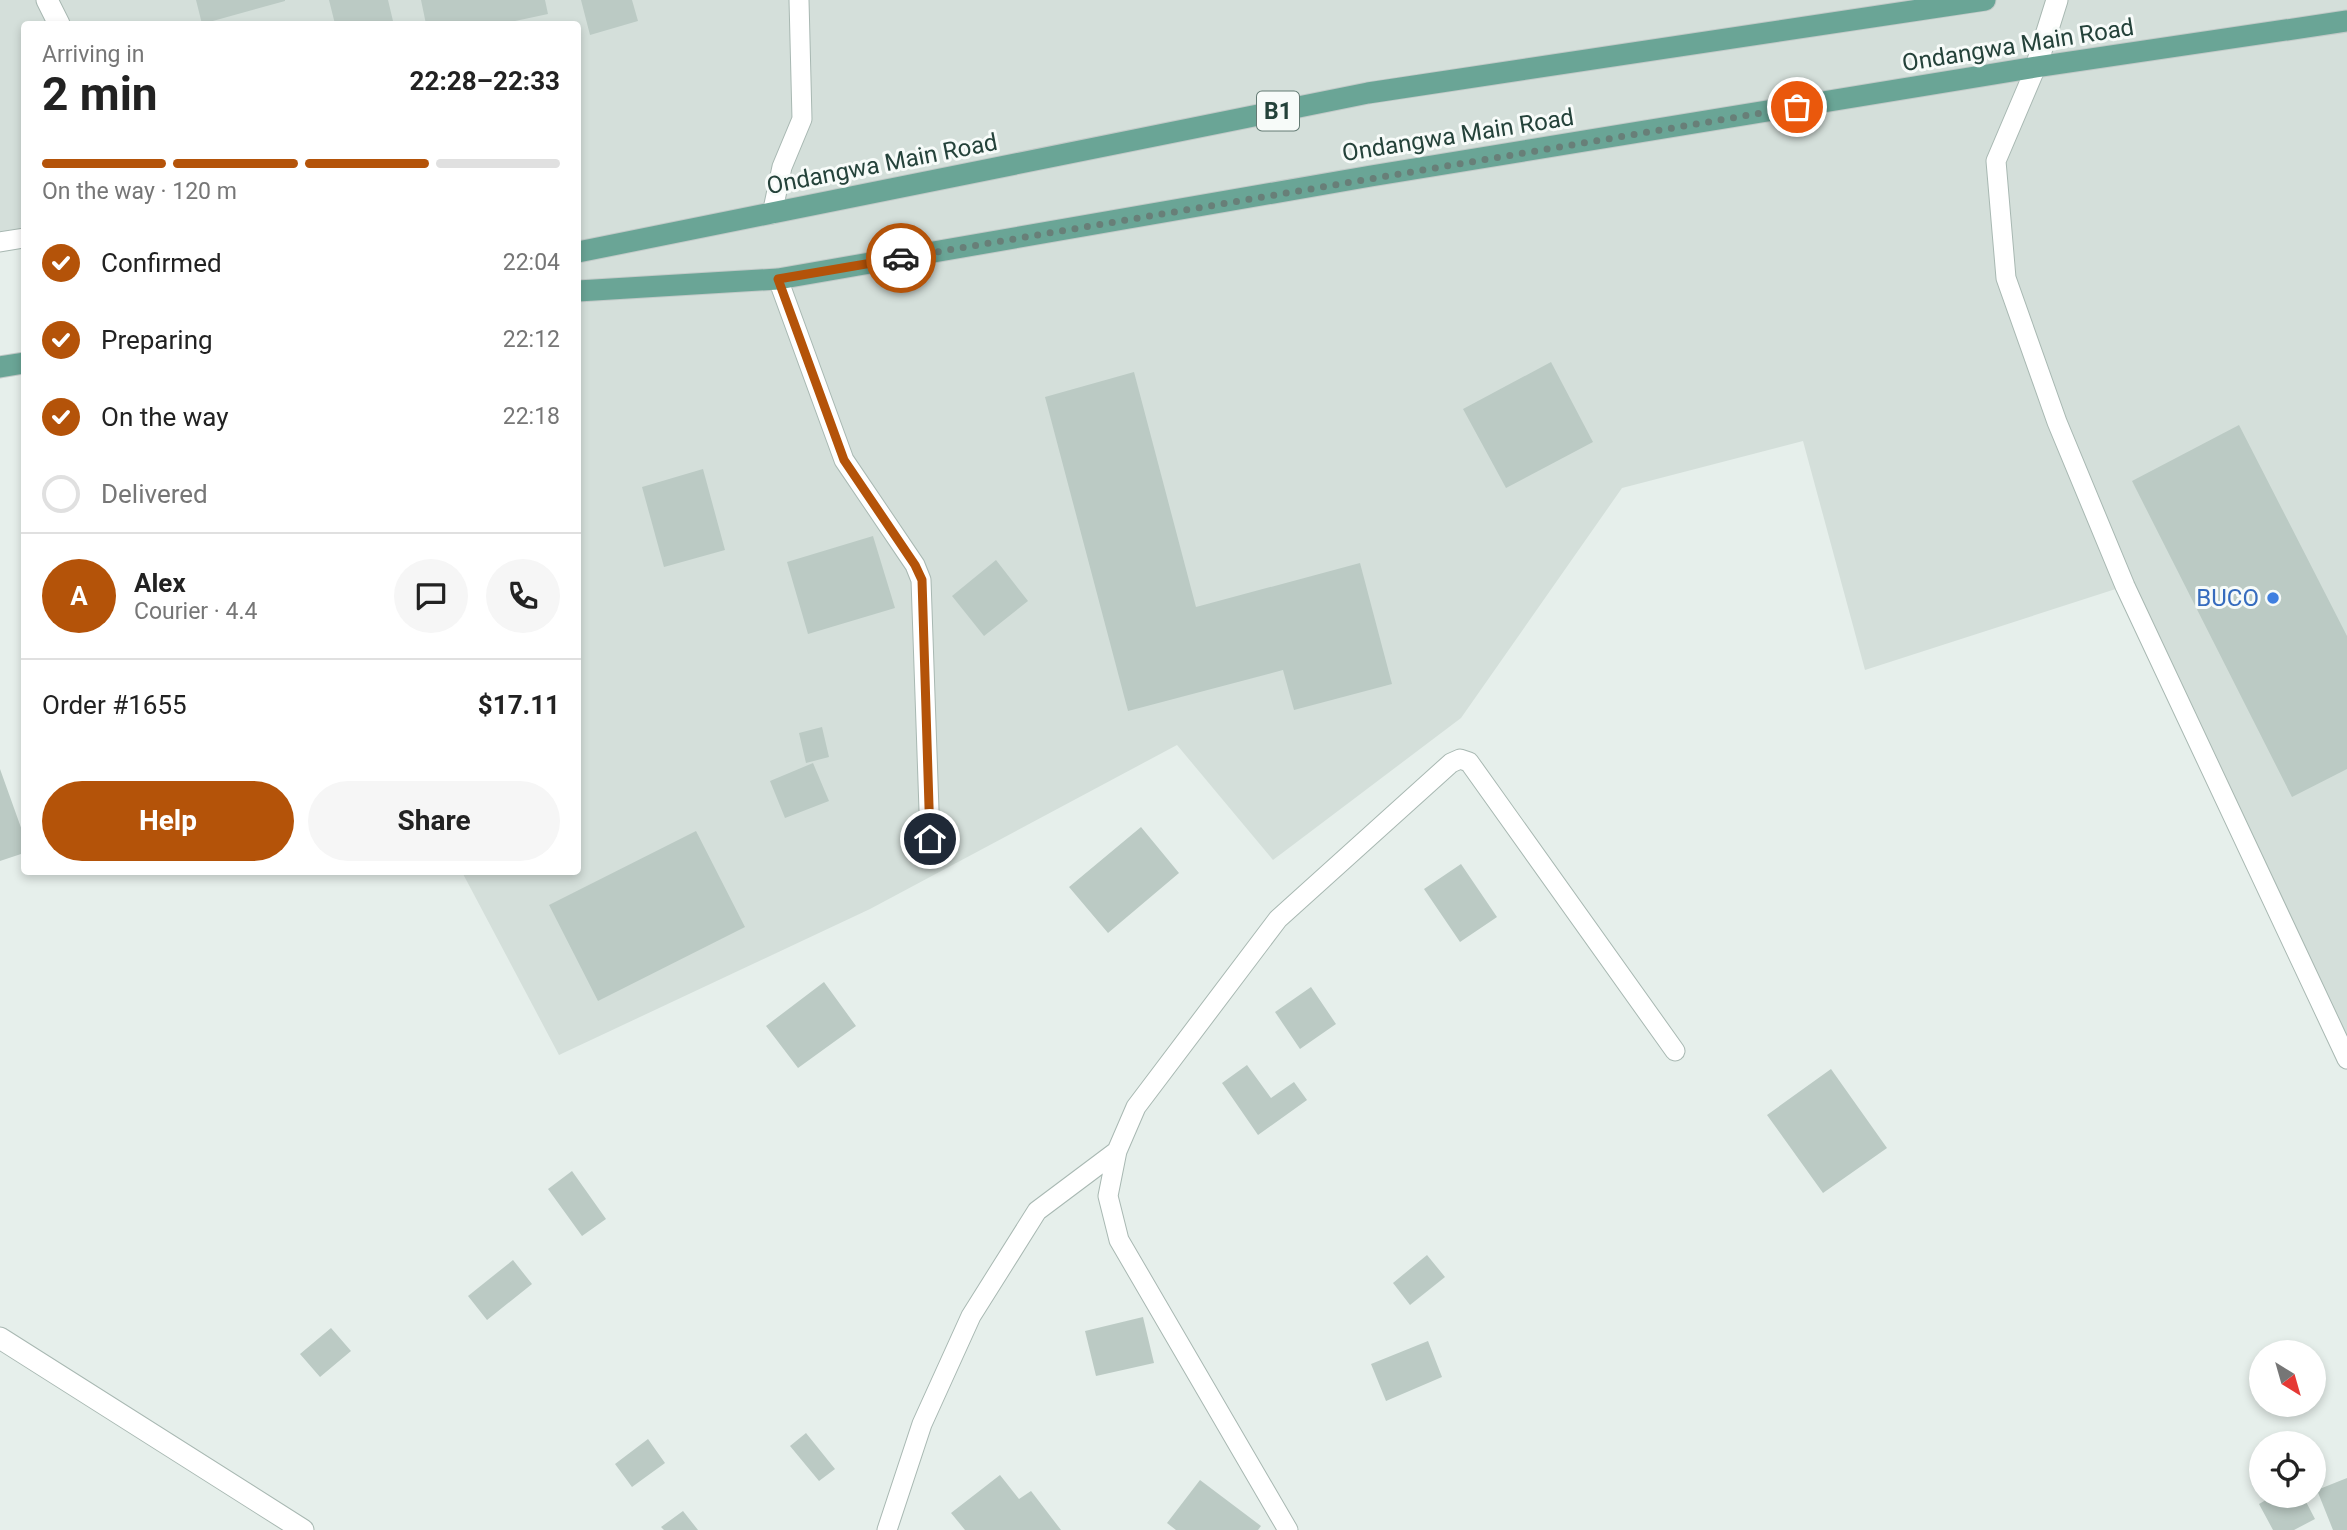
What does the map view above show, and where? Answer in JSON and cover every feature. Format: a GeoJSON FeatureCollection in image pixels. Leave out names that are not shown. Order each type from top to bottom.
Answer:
{"type":"FeatureCollection","features":[{"type":"Feature","properties":{"kind":"main road","name":"Ondangwa Main Road"},"geometry":{"type":"LineString","coordinates":[[581,251],[1368,93],[1985,0]]}},
{"type":"Feature","properties":{"kind":"main road","name":"Ondangwa Main Road"},"geometry":{"type":"LineString","coordinates":[[581,291],[778,279],[1371,176],[2036,68],[2347,21]]}},
{"type":"Feature","properties":{"kind":"main road"},"geometry":{"type":"LineString","coordinates":[[0,367],[21,364]]}},
{"type":"Feature","properties":{"kind":"street"},"geometry":{"type":"LineString","coordinates":[[47,0],[58,21]]}},
{"type":"Feature","properties":{"kind":"street"},"geometry":{"type":"LineString","coordinates":[[2036,68],[2057,0]]}},
{"type":"Feature","properties":{"kind":"street"},"geometry":{"type":"LineString","coordinates":[[0,1338],[303,1530]]}},
{"type":"Feature","properties":{"kind":"lane"},"geometry":{"type":"LineString","coordinates":[[772,214],[782,167],[802,120],[799,0]]}},
{"type":"Feature","properties":{"kind":"lane"},"geometry":{"type":"LineString","coordinates":[[2036,68],[1996,161],[2006,278],[2057,422],[2125,586],[2347,1059]]}},
{"type":"Feature","properties":{"kind":"lane"},"geometry":{"type":"LineString","coordinates":[[0,242],[21,238]]}},
{"type":"Feature","properties":{"kind":"lane"},"geometry":{"type":"LineString","coordinates":[[778,279],[844,460],[915,565],[922,580],[930,839]]}},
{"type":"Feature","properties":{"kind":"lane"},"geometry":{"type":"LineString","coordinates":[[1288,1530],[1119,1240],[1108,1196],[1117,1151],[1136,1107],[1278,919],[1451,763],[1460,759],[1469,762],[1675,1051]]}},
{"type":"Feature","properties":{"kind":"lane"},"geometry":{"type":"LineString","coordinates":[[887,1530],[922,1424],[971,1316],[1037,1211],[1117,1151]]}},
{"type":"Feature","properties":{"kind":"shaded area"},"geometry":{"type":"Polygon","coordinates":[[[0,0],[2347,0],[2347,1047],[2125,586],[1865,670],[1803,441],[1622,488],[1461,718],[1273,860],[1177,745],[870,909],[559,1055],[464,875],[581,875],[581,21],[21,21],[21,238],[0,242],[0,0]]]}},
{"type":"Feature","properties":{"kind":"building"},"geometry":{"type":"Polygon","coordinates":[[[196,0],[285,0],[213,21],[201,21],[196,0]]]}},
{"type":"Feature","properties":{"kind":"building"},"geometry":{"type":"Polygon","coordinates":[[[329,0],[388,0],[393,21],[334,21],[329,0]]]}},
{"type":"Feature","properties":{"kind":"building"},"geometry":{"type":"Polygon","coordinates":[[[421,0],[545,0],[548,14],[515,21],[425,21],[421,0]]]}},
{"type":"Feature","properties":{"kind":"building"},"geometry":{"type":"Polygon","coordinates":[[[581,0],[632,0],[638,21],[590,35],[581,0]]]}},
{"type":"Feature","properties":{"kind":"building"},"geometry":{"type":"Polygon","coordinates":[[[1551,362],[1593,442],[1506,488],[1463,409],[1551,362]]]}},
{"type":"Feature","properties":{"kind":"building"},"geometry":{"type":"Polygon","coordinates":[[[1134,372],[1196,607],[1360,563],[1392,684],[1294,710],[1283,670],[1128,711],[1045,397],[1134,372]]]}},
{"type":"Feature","properties":{"kind":"building"},"geometry":{"type":"Polygon","coordinates":[[[2239,425],[2347,636],[2347,769],[2292,797],[2132,481],[2239,425]]]}},
{"type":"Feature","properties":{"kind":"building"},"geometry":{"type":"Polygon","coordinates":[[[703,469],[725,550],[664,567],[642,487],[703,469]]]}},
{"type":"Feature","properties":{"kind":"building"},"geometry":{"type":"Polygon","coordinates":[[[873,536],[895,608],[808,634],[787,562],[873,536]]]}},
{"type":"Feature","properties":{"kind":"building"},"geometry":{"type":"Polygon","coordinates":[[[996,560],[1028,601],[984,636],[952,596],[996,560]]]}},
{"type":"Feature","properties":{"kind":"building"},"geometry":{"type":"Polygon","coordinates":[[[822,727],[829,757],[806,763],[799,733],[822,727]]]}},
{"type":"Feature","properties":{"kind":"building"},"geometry":{"type":"Polygon","coordinates":[[[813,763],[829,801],[785,818],[770,781],[813,763]]]}},
{"type":"Feature","properties":{"kind":"building"},"geometry":{"type":"Polygon","coordinates":[[[0,769],[21,828],[21,854],[0,861],[0,769]]]}},
{"type":"Feature","properties":{"kind":"building"},"geometry":{"type":"Polygon","coordinates":[[[1141,827],[1179,873],[1108,933],[1069,887],[1141,827]]]}},
{"type":"Feature","properties":{"kind":"building"},"geometry":{"type":"Polygon","coordinates":[[[696,831],[745,927],[598,1001],[549,905],[696,831]]]}},
{"type":"Feature","properties":{"kind":"building"},"geometry":{"type":"Polygon","coordinates":[[[1461,864],[1497,917],[1460,942],[1424,889],[1461,864]]]}},
{"type":"Feature","properties":{"kind":"building"},"geometry":{"type":"Polygon","coordinates":[[[824,982],[856,1026],[798,1068],[766,1026],[824,982]]]}},
{"type":"Feature","properties":{"kind":"building"},"geometry":{"type":"Polygon","coordinates":[[[1311,987],[1336,1024],[1300,1049],[1275,1012],[1311,987]]]}},
{"type":"Feature","properties":{"kind":"building"},"geometry":{"type":"Polygon","coordinates":[[[1247,1065],[1271,1098],[1294,1082],[1307,1100],[1258,1135],[1222,1083],[1247,1065]]]}},
{"type":"Feature","properties":{"kind":"building"},"geometry":{"type":"Polygon","coordinates":[[[1831,1069],[1887,1148],[1823,1193],[1767,1115],[1831,1069]]]}},
{"type":"Feature","properties":{"kind":"building"},"geometry":{"type":"Polygon","coordinates":[[[572,1171],[606,1219],[582,1236],[548,1189],[572,1171]]]}},
{"type":"Feature","properties":{"kind":"building"},"geometry":{"type":"Polygon","coordinates":[[[1427,1255],[1445,1277],[1410,1305],[1393,1283],[1427,1255]]]}},
{"type":"Feature","properties":{"kind":"building"},"geometry":{"type":"Polygon","coordinates":[[[513,1260],[532,1284],[487,1320],[468,1296],[513,1260]]]}},
{"type":"Feature","properties":{"kind":"building"},"geometry":{"type":"Polygon","coordinates":[[[1143,1317],[1154,1363],[1096,1376],[1085,1331],[1143,1317]]]}},
{"type":"Feature","properties":{"kind":"building"},"geometry":{"type":"Polygon","coordinates":[[[331,1328],[351,1351],[320,1377],[300,1354],[331,1328]]]}},
{"type":"Feature","properties":{"kind":"building"},"geometry":{"type":"Polygon","coordinates":[[[1428,1341],[1442,1377],[1386,1401],[1371,1364],[1428,1341]]]}},
{"type":"Feature","properties":{"kind":"building"},"geometry":{"type":"Polygon","coordinates":[[[806,1433],[835,1469],[819,1481],[790,1446],[806,1433]]]}},
{"type":"Feature","properties":{"kind":"building"},"geometry":{"type":"Polygon","coordinates":[[[648,1439],[665,1463],[632,1487],[615,1464],[648,1439]]]}},
{"type":"Feature","properties":{"kind":"building"},"geometry":{"type":"Polygon","coordinates":[[[1000,1475],[1019,1499],[1031,1491],[1061,1530],[965,1530],[951,1513],[1000,1475]]]}},
{"type":"Feature","properties":{"kind":"building"},"geometry":{"type":"Polygon","coordinates":[[[2347,1478],[2347,1530],[2333,1530],[2324,1508],[2326,1486],[2347,1478]]]}},
{"type":"Feature","properties":{"kind":"building"},"geometry":{"type":"Polygon","coordinates":[[[1200,1480],[1261,1526],[1258,1530],[1176,1530],[1167,1523],[1200,1480]]]}},
{"type":"Feature","properties":{"kind":"building"},"geometry":{"type":"Polygon","coordinates":[[[2261,1508],[2309,1508],[2315,1519],[2294,1530],[2273,1530],[2261,1508]]]}},
{"type":"Feature","properties":{"kind":"building"},"geometry":{"type":"Polygon","coordinates":[[[683,1511],[698,1530],[664,1530],[661,1527],[683,1511]]]}},
{"type":"Feature","properties":{"kind":"way so far"},"geometry":{"type":"LineString","coordinates":[[901,258],[1371,176],[1797,107]]}},
{"type":"Feature","properties":{"kind":"place","name":"BUCO"},"geometry":{"type":"Point","coordinates":[2273,598]}},
{"type":"Feature","properties":{"kind":"route"},"geometry":{"type":"LineString","coordinates":[[901,258],[778,279],[844,460],[915,565],[922,580],[930,839]]}}]}
